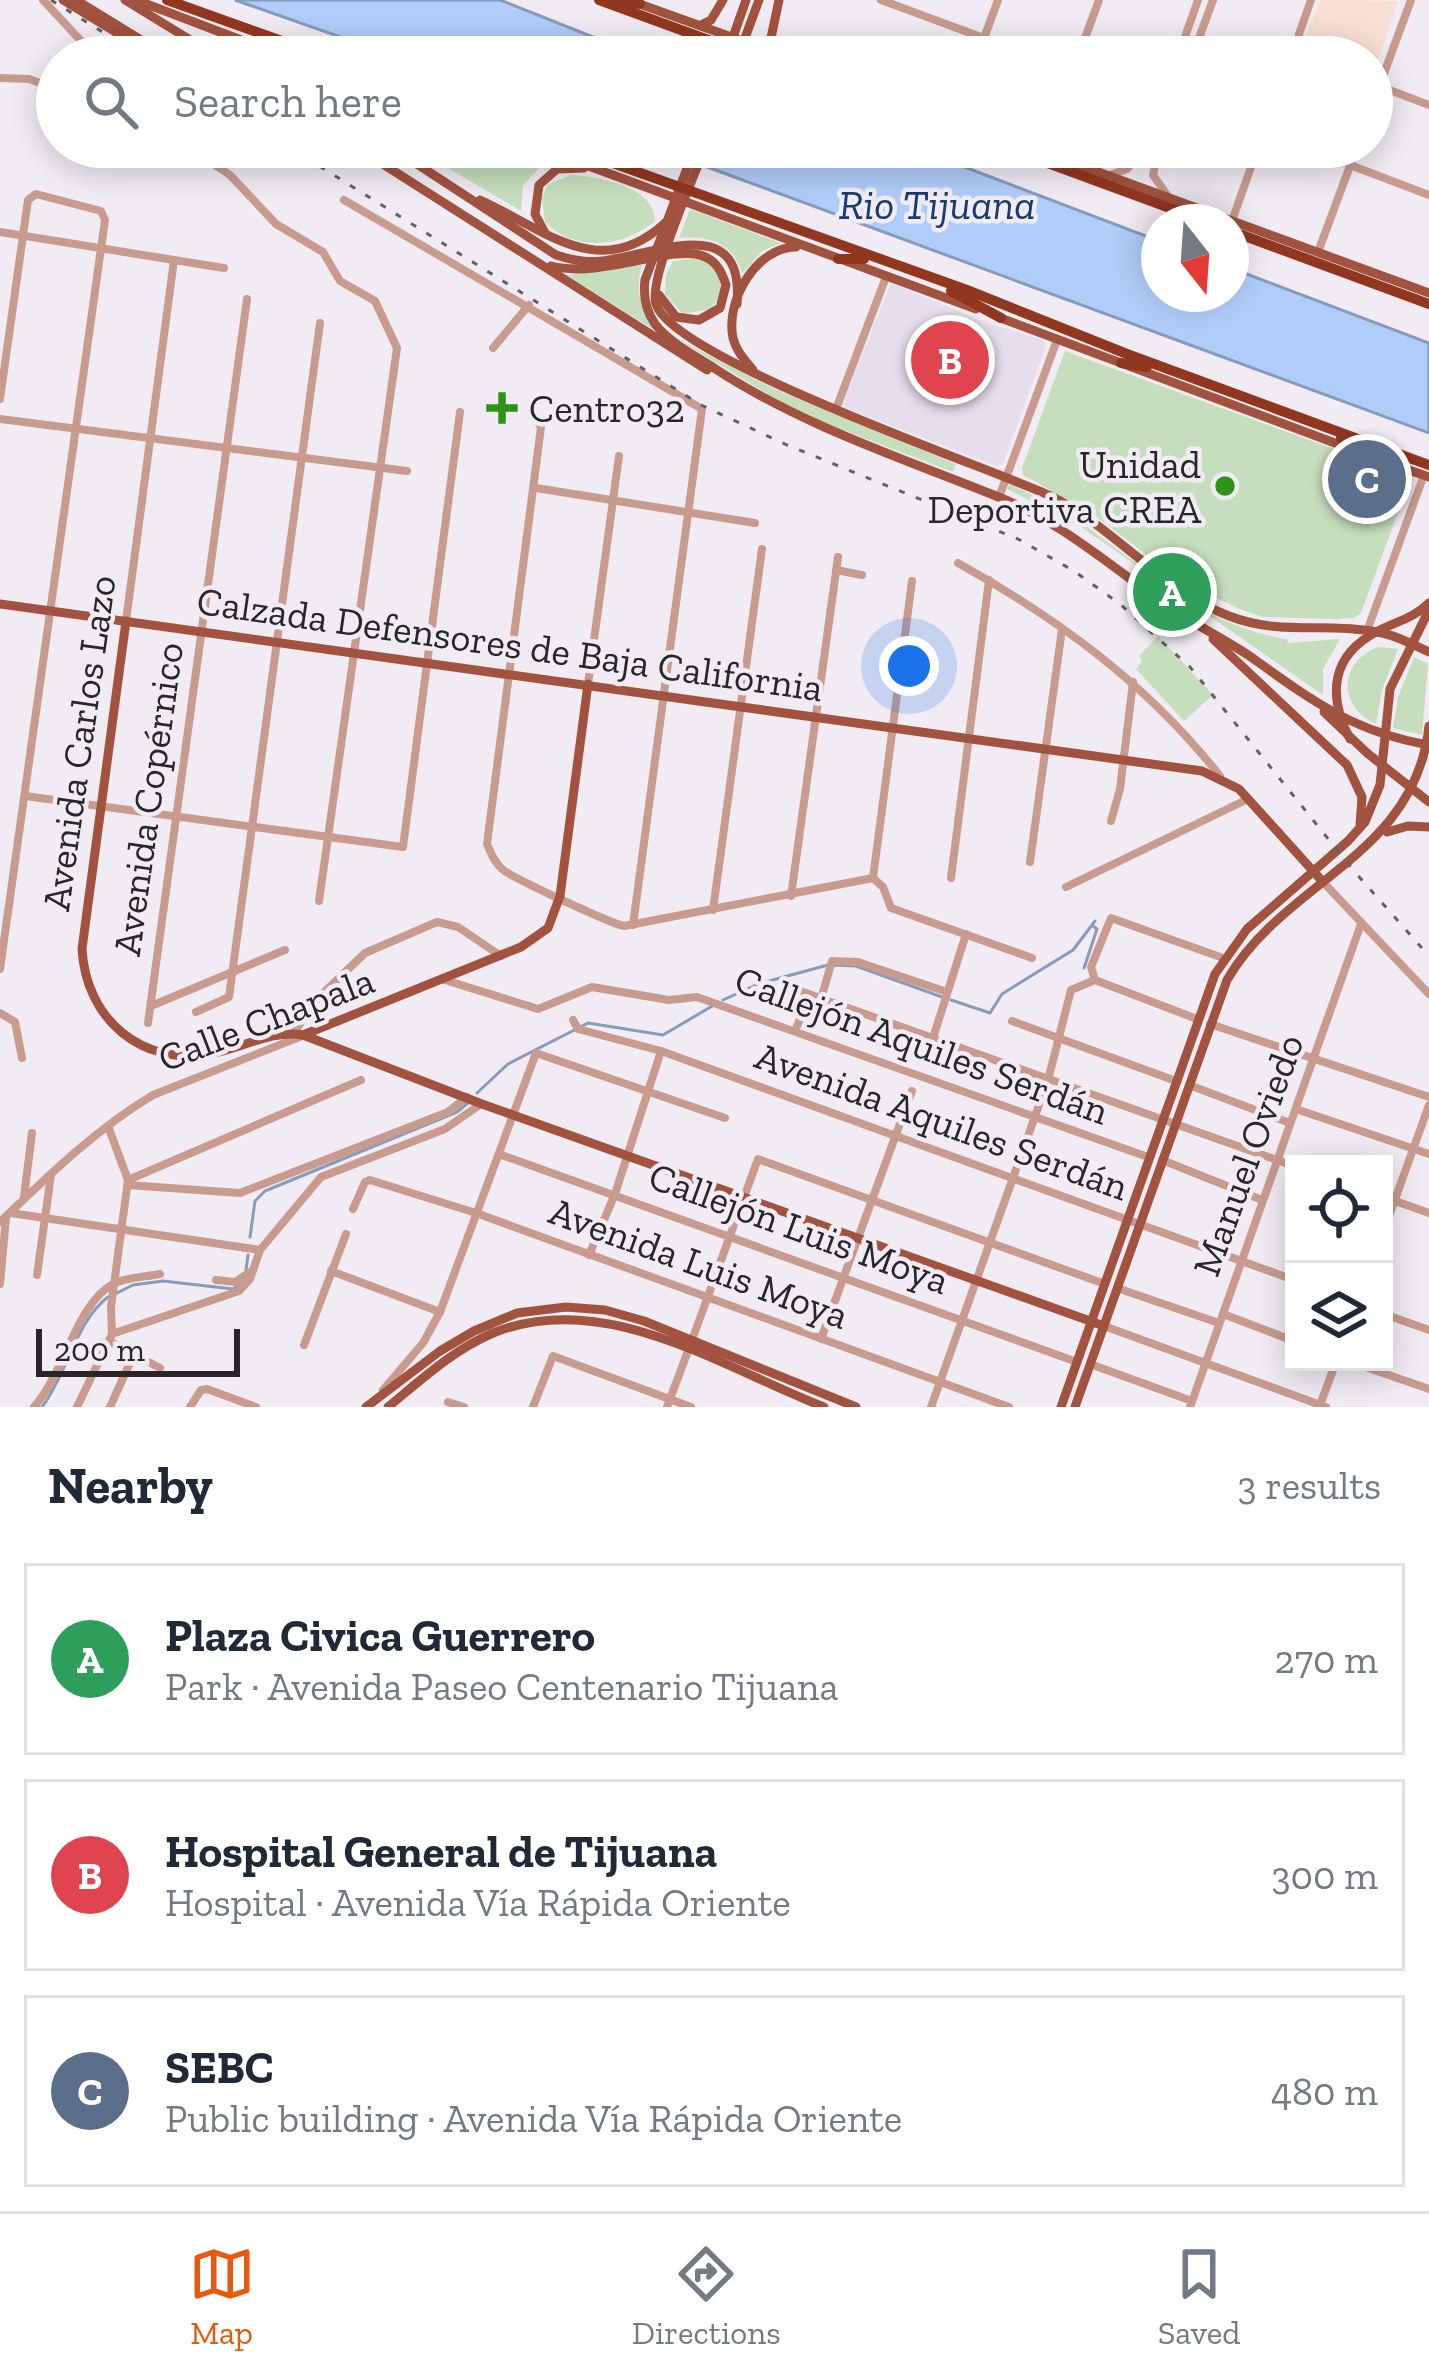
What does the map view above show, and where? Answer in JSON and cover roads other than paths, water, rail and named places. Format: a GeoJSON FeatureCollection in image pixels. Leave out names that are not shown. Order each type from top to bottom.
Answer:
{"type":"FeatureCollection","features":[{"type":"Feature","properties":{"kind":"highway"},"geometry":{"type":"LineString","coordinates":[[167,0],[268,36]]}},
{"type":"Feature","properties":{"kind":"highway"},"geometry":{"type":"LineString","coordinates":[[599,0],[698,36]]}},
{"type":"Feature","properties":{"kind":"highway"},"geometry":{"type":"LineString","coordinates":[[617,0],[634,2]]}},
{"type":"Feature","properties":{"kind":"highway"},"geometry":{"type":"LineString","coordinates":[[625,168],[1318,424],[1427,472]]}},
{"type":"Feature","properties":{"kind":"highway"},"geometry":{"type":"LineString","coordinates":[[1061,168],[1159,204]]}},
{"type":"Feature","properties":{"kind":"highway"},"geometry":{"type":"LineString","coordinates":[[1249,238],[1382,287],[1429,298]]}},
{"type":"Feature","properties":{"kind":"highway"},"geometry":{"type":"LineString","coordinates":[[838,260],[871,259]]}},
{"type":"Feature","properties":{"kind":"highway"},"geometry":{"type":"LineString","coordinates":[[927,277],[1000,319]]}},
{"type":"Feature","properties":{"kind":"highway"},"geometry":{"type":"LineString","coordinates":[[1120,363],[1177,373]]}},
{"type":"Feature","properties":{"kind":"highway"},"geometry":{"type":"LineString","coordinates":[[1318,424],[1382,460]]}},
{"type":"Feature","properties":{"kind":"main road"},"geometry":{"type":"LineString","coordinates":[[62,0],[127,36]]}},
{"type":"Feature","properties":{"kind":"main road"},"geometry":{"type":"LineString","coordinates":[[76,0],[132,36]]}},
{"type":"Feature","properties":{"kind":"main road"},"geometry":{"type":"LineString","coordinates":[[125,0],[184,36]]}},
{"type":"Feature","properties":{"kind":"main road"},"geometry":{"type":"LineString","coordinates":[[136,0],[231,36]]}},
{"type":"Feature","properties":{"kind":"main road"},"geometry":{"type":"LineString","coordinates":[[701,25],[711,20],[723,0]]}},
{"type":"Feature","properties":{"kind":"main road"},"geometry":{"type":"LineString","coordinates":[[741,36],[746,0]]}},
{"type":"Feature","properties":{"kind":"main road"},"geometry":{"type":"LineString","coordinates":[[738,36],[759,0]]}},
{"type":"Feature","properties":{"kind":"main road"},"geometry":{"type":"LineString","coordinates":[[771,36],[779,0]]}},
{"type":"Feature","properties":{"kind":"main road"},"geometry":{"type":"LineString","coordinates":[[634,2],[730,36]]}},
{"type":"Feature","properties":{"kind":"main road"},"geometry":{"type":"LineString","coordinates":[[389,168],[708,371],[834,432],[999,497],[1061,527],[1321,708],[1384,735],[1428,744]]}},
{"type":"Feature","properties":{"kind":"main road"},"geometry":{"type":"LineString","coordinates":[[423,168],[537,245],[567,259],[602,261],[691,244],[718,248],[736,271],[732,336],[756,374]]}},
{"type":"Feature","properties":{"kind":"main road"},"geometry":{"type":"LineString","coordinates":[[549,237],[539,226],[535,202],[539,185],[549,173],[564,168]]}},
{"type":"Feature","properties":{"kind":"main road"},"geometry":{"type":"LineString","coordinates":[[584,168],[612,172]]}},
{"type":"Feature","properties":{"kind":"main road"},"geometry":{"type":"LineString","coordinates":[[600,168],[803,248],[1382,460],[1427,472]]}},
{"type":"Feature","properties":{"kind":"main road"},"geometry":{"type":"LineString","coordinates":[[689,168],[674,232],[644,296],[656,324],[680,346],[759,398]]}},
{"type":"Feature","properties":{"kind":"main road"},"geometry":{"type":"LineString","coordinates":[[695,168],[662,237],[655,270],[655,303],[670,326],[695,344],[836,410],[1007,476],[1086,515],[1168,579],[1228,616],[1270,628],[1372,631],[1429,652]]}},
{"type":"Feature","properties":{"kind":"main road"},"geometry":{"type":"LineString","coordinates":[[1092,168],[1184,204]]}},
{"type":"Feature","properties":{"kind":"main road"},"geometry":{"type":"LineString","coordinates":[[462,194],[569,247],[603,250],[646,238],[675,213]]}},
{"type":"Feature","properties":{"kind":"main road"},"geometry":{"type":"LineString","coordinates":[[1249,227],[1429,298]]}},
{"type":"Feature","properties":{"kind":"main road"},"geometry":{"type":"LineString","coordinates":[[737,304],[760,259],[781,247],[803,248]]}},
{"type":"Feature","properties":{"kind":"main road"},"geometry":{"type":"LineString","coordinates":[[540,263],[584,272],[700,254],[721,272],[724,300],[707,318],[676,317],[662,303],[655,270]]}},
{"type":"Feature","properties":{"kind":"main road","name":"Calzada Defensores de Baja California"},"geometry":{"type":"LineString","coordinates":[[0,604],[1123,758],[1220,776],[1250,798],[1323,883]]}},
{"type":"Feature","properties":{"kind":"main road"},"geometry":{"type":"LineString","coordinates":[[1350,739],[1334,694],[1337,671],[1372,631],[1407,620],[1429,606]]}},
{"type":"Feature","properties":{"kind":"main road"},"geometry":{"type":"LineString","coordinates":[[1061,1407],[1104,1326],[1148,1157],[1223,958],[1247,929],[1359,830],[1374,804],[1383,766],[1390,689],[1429,606]]}},
{"type":"Feature","properties":{"kind":"main road","name":"Avenida Carlos Lazo"},"geometry":{"type":"LineString","coordinates":[[126,621],[82,950],[88,986],[114,1027],[148,1050],[172,1056],[212,1054],[298,1034]]}},
{"type":"Feature","properties":{"kind":"main road"},"geometry":{"type":"LineString","coordinates":[[1204,630],[1347,765],[1362,796],[1359,830]]}},
{"type":"Feature","properties":{"kind":"main road"},"geometry":{"type":"LineString","coordinates":[[560,896],[588,684]]}},
{"type":"Feature","properties":{"kind":"main road"},"geometry":{"type":"LineString","coordinates":[[1321,708],[1350,739],[1429,802]]}},
{"type":"Feature","properties":{"kind":"main road"},"geometry":{"type":"LineString","coordinates":[[1132,1222],[1162,1160],[1227,980],[1245,952],[1399,813],[1415,790],[1429,726]]}},
{"type":"Feature","properties":{"kind":"main road"},"geometry":{"type":"LineString","coordinates":[[1415,790],[1427,784]]}},
{"type":"Feature","properties":{"kind":"main road"},"geometry":{"type":"LineString","coordinates":[[1377,837],[1408,826],[1429,826]]}},
{"type":"Feature","properties":{"kind":"main road","name":"Calle Chapala"},"geometry":{"type":"LineString","coordinates":[[298,1034],[445,980],[541,936],[553,920],[560,896]]}},
{"type":"Feature","properties":{"kind":"main road"},"geometry":{"type":"LineString","coordinates":[[298,1034],[1104,1326]]}},
{"type":"Feature","properties":{"kind":"main road"},"geometry":{"type":"LineString","coordinates":[[1075,1407],[1091,1322],[1111,1286]]}},
{"type":"Feature","properties":{"kind":"main road"},"geometry":{"type":"LineString","coordinates":[[366,1407],[455,1341],[517,1313],[566,1307],[605,1310],[856,1407]]}},
{"type":"Feature","properties":{"kind":"main road"},"geometry":{"type":"LineString","coordinates":[[388,1407],[463,1349],[492,1334],[532,1322],[577,1318],[606,1321],[690,1346],[801,1403],[824,1407]]}},
{"type":"Feature","properties":{"kind":"street"},"geometry":{"type":"LineString","coordinates":[[43,0],[77,36]]}},
{"type":"Feature","properties":{"kind":"street"},"geometry":{"type":"LineString","coordinates":[[881,0],[979,36]]}},
{"type":"Feature","properties":{"kind":"street"},"geometry":{"type":"LineString","coordinates":[[985,36],[998,0]]}},
{"type":"Feature","properties":{"kind":"street"},"geometry":{"type":"LineString","coordinates":[[1086,36],[1099,0]]}},
{"type":"Feature","properties":{"kind":"street"},"geometry":{"type":"LineString","coordinates":[[1185,36],[1198,0]]}},
{"type":"Feature","properties":{"kind":"street"},"geometry":{"type":"LineString","coordinates":[[1200,36],[1213,0]]}},
{"type":"Feature","properties":{"kind":"street"},"geometry":{"type":"LineString","coordinates":[[1298,36],[1311,0]]}},
{"type":"Feature","properties":{"kind":"street"},"geometry":{"type":"LineString","coordinates":[[1393,48],[1411,0]]}},
{"type":"Feature","properties":{"kind":"street"},"geometry":{"type":"LineString","coordinates":[[0,78],[36,82]]}},
{"type":"Feature","properties":{"kind":"street"},"geometry":{"type":"LineString","coordinates":[[1393,91],[1429,105]]}},
{"type":"Feature","properties":{"kind":"street"},"geometry":{"type":"LineString","coordinates":[[220,168],[276,224],[323,252],[340,281],[375,301],[397,348],[320,901]]}},
{"type":"Feature","properties":{"kind":"street"},"geometry":{"type":"LineString","coordinates":[[1109,175],[1127,168]]}},
{"type":"Feature","properties":{"kind":"street"},"geometry":{"type":"LineString","coordinates":[[1154,168],[1153,175],[1173,200]]}},
{"type":"Feature","properties":{"kind":"street"},"geometry":{"type":"LineString","coordinates":[[1238,204],[1251,168]]}},
{"type":"Feature","properties":{"kind":"street"},"geometry":{"type":"LineString","coordinates":[[1318,252],[1349,168]]}},
{"type":"Feature","properties":{"kind":"street"},"geometry":{"type":"LineString","coordinates":[[1358,168],[1429,195]]}},
{"type":"Feature","properties":{"kind":"street"},"geometry":{"type":"LineString","coordinates":[[0,399],[30,197],[36,194],[100,211],[104,215],[100,249],[0,969]]}},
{"type":"Feature","properties":{"kind":"street"},"geometry":{"type":"LineString","coordinates":[[344,200],[702,411],[633,925]]}},
{"type":"Feature","properties":{"kind":"street"},"geometry":{"type":"LineString","coordinates":[[0,232],[224,268]]}},
{"type":"Feature","properties":{"kind":"street","name":"Avenida Carlos Lazo"},"geometry":{"type":"LineString","coordinates":[[126,621],[174,260]]}},
{"type":"Feature","properties":{"kind":"street"},"geometry":{"type":"LineString","coordinates":[[836,410],[886,277]]}},
{"type":"Feature","properties":{"kind":"street","name":"Avenida Copérnico"},"geometry":{"type":"LineString","coordinates":[[148,1023],[247,298]]}},
{"type":"Feature","properties":{"kind":"street"},"geometry":{"type":"LineString","coordinates":[[493,348],[529,305]]}},
{"type":"Feature","properties":{"kind":"street"},"geometry":{"type":"LineString","coordinates":[[196,1012],[228,999],[233,972],[320,323]]}},
{"type":"Feature","properties":{"kind":"street"},"geometry":{"type":"LineString","coordinates":[[999,497],[1057,340]]}},
{"type":"Feature","properties":{"kind":"street"},"geometry":{"type":"LineString","coordinates":[[25,796],[403,847],[460,412]]}},
{"type":"Feature","properties":{"kind":"street"},"geometry":{"type":"LineString","coordinates":[[0,418],[406,471]]}},
{"type":"Feature","properties":{"kind":"street"},"geometry":{"type":"LineString","coordinates":[[538,422],[542,427],[536,488],[487,844],[506,873],[604,921],[633,925],[872,878],[883,886],[891,908],[1032,958]]}},
{"type":"Feature","properties":{"kind":"street"},"geometry":{"type":"LineString","coordinates":[[588,684],[619,456]]}},
{"type":"Feature","properties":{"kind":"street"},"geometry":{"type":"LineString","coordinates":[[1372,631],[1427,472]]}},
{"type":"Feature","properties":{"kind":"street"},"geometry":{"type":"LineString","coordinates":[[536,488],[755,523]]}},
{"type":"Feature","properties":{"kind":"street"},"geometry":{"type":"LineString","coordinates":[[713,910],[762,549]]}},
{"type":"Feature","properties":{"kind":"street"},"geometry":{"type":"LineString","coordinates":[[791,896],[838,557]]}},
{"type":"Feature","properties":{"kind":"street"},"geometry":{"type":"LineString","coordinates":[[958,563],[1062,628],[1133,680],[1220,776]]}},
{"type":"Feature","properties":{"kind":"street"},"geometry":{"type":"LineString","coordinates":[[836,570],[862,575]]}},
{"type":"Feature","properties":{"kind":"street"},"geometry":{"type":"LineString","coordinates":[[950,878],[989,580]]}},
{"type":"Feature","properties":{"kind":"street"},"geometry":{"type":"LineString","coordinates":[[872,878],[912,581]]}},
{"type":"Feature","properties":{"kind":"street"},"geometry":{"type":"LineString","coordinates":[[1030,862],[1062,628]]}},
{"type":"Feature","properties":{"kind":"street"},"geometry":{"type":"LineString","coordinates":[[1111,821],[1133,680]]}},
{"type":"Feature","properties":{"kind":"street"},"geometry":{"type":"LineString","coordinates":[[1066,887],[1250,798]]}},
{"type":"Feature","properties":{"kind":"street"},"geometry":{"type":"LineString","coordinates":[[1323,883],[1429,994]]}},
{"type":"Feature","properties":{"kind":"street"},"geometry":{"type":"LineString","coordinates":[[1095,980],[1090,967],[1111,918],[1223,958]]}},
{"type":"Feature","properties":{"kind":"street"},"geometry":{"type":"LineString","coordinates":[[298,1034],[313,1003],[365,953],[437,922],[458,927],[501,956]]}},
{"type":"Feature","properties":{"kind":"street","name":"Manuel Oviedo"},"geometry":{"type":"LineString","coordinates":[[1191,1404],[1361,924]]}},
{"type":"Feature","properties":{"kind":"street"},"geometry":{"type":"LineString","coordinates":[[933,1038],[966,934]]}},
{"type":"Feature","properties":{"kind":"street"},"geometry":{"type":"LineString","coordinates":[[151,1006],[285,950]]}},
{"type":"Feature","properties":{"kind":"street"},"geometry":{"type":"LineString","coordinates":[[821,999],[832,966],[858,962],[946,996]]}},
{"type":"Feature","properties":{"kind":"street","name":"Callejón Aquiles Serdán"},"geometry":{"type":"LineString","coordinates":[[445,980],[538,1009],[592,987],[668,1000],[697,997],[1148,1157]]}},
{"type":"Feature","properties":{"kind":"street"},"geometry":{"type":"LineString","coordinates":[[931,1407],[1048,1080],[1071,990],[1095,980],[1197,1019]]}},
{"type":"Feature","properties":{"kind":"street"},"geometry":{"type":"LineString","coordinates":[[786,986],[1285,1163]]}},
{"type":"Feature","properties":{"kind":"street"},"geometry":{"type":"LineString","coordinates":[[795,1031],[810,995]]}},
{"type":"Feature","properties":{"kind":"street"},"geometry":{"type":"LineString","coordinates":[[0,1013],[15,1022],[22,1058]]}},
{"type":"Feature","properties":{"kind":"street"},"geometry":{"type":"LineString","coordinates":[[1012,1021],[1176,1081]]}},
{"type":"Feature","properties":{"kind":"street"},"geometry":{"type":"LineString","coordinates":[[1210,1024],[1429,1101],[1393,1190]]}},
{"type":"Feature","properties":{"kind":"street","name":"Avenida Aquiles Serdán"},"geometry":{"type":"LineString","coordinates":[[576,1025],[1285,1277]]}},
{"type":"Feature","properties":{"kind":"street","name":"Calle Chapala"},"geometry":{"type":"LineString","coordinates":[[5,1217],[108,1126],[153,1095],[298,1034]]}},
{"type":"Feature","properties":{"kind":"street"},"geometry":{"type":"LineString","coordinates":[[589,1255],[615,1194],[661,1052]]}},
{"type":"Feature","properties":{"kind":"street"},"geometry":{"type":"LineString","coordinates":[[379,1396],[423,1343],[440,1312],[536,1053],[725,1118]]}},
{"type":"Feature","properties":{"kind":"street"},"geometry":{"type":"LineString","coordinates":[[128,1183],[362,1080]]}},
{"type":"Feature","properties":{"kind":"street"},"geometry":{"type":"LineString","coordinates":[[1189,1085],[1290,1123]]}},
{"type":"Feature","properties":{"kind":"street"},"geometry":{"type":"LineString","coordinates":[[820,1339],[912,1091]]}},
{"type":"Feature","properties":{"kind":"street"},"geometry":{"type":"LineString","coordinates":[[128,1183],[240,1193],[448,1112],[467,1097]]}},
{"type":"Feature","properties":{"kind":"street"},"geometry":{"type":"LineString","coordinates":[[217,1280],[235,1282],[248,1272],[311,1186],[332,1171],[445,1129],[482,1104]]}},
{"type":"Feature","properties":{"kind":"street"},"geometry":{"type":"LineString","coordinates":[[1296,1109],[1429,1154]]}},
{"type":"Feature","properties":{"kind":"street"},"geometry":{"type":"LineString","coordinates":[[77,1407],[111,1337],[128,1183],[108,1126]]}},
{"type":"Feature","properties":{"kind":"street"},"geometry":{"type":"LineString","coordinates":[[24,1198],[32,1133]]}},
{"type":"Feature","properties":{"kind":"street","name":"Callejón Luis Moya"},"geometry":{"type":"LineString","coordinates":[[500,1154],[1191,1404]]}},
{"type":"Feature","properties":{"kind":"street"},"geometry":{"type":"LineString","coordinates":[[668,1403],[758,1159],[1111,1286],[1285,1338]]}},
{"type":"Feature","properties":{"kind":"street"},"geometry":{"type":"LineString","coordinates":[[1162,1160],[1262,1200]]}},
{"type":"Feature","properties":{"kind":"street"},"geometry":{"type":"LineString","coordinates":[[38,1275],[52,1173]]}},
{"type":"Feature","properties":{"kind":"street","name":"Avenida Luis Moya"},"geometry":{"type":"LineString","coordinates":[[353,1209],[368,1180],[476,1214],[1009,1407]]}},
{"type":"Feature","properties":{"kind":"street"},"geometry":{"type":"LineString","coordinates":[[1393,1200],[1429,1213]]}},
{"type":"Feature","properties":{"kind":"street"},"geometry":{"type":"LineString","coordinates":[[0,1285],[5,1217],[45,1218],[260,1250]]}},
{"type":"Feature","properties":{"kind":"street"},"geometry":{"type":"LineString","coordinates":[[304,1345],[346,1234]]}},
{"type":"Feature","properties":{"kind":"street"},"geometry":{"type":"LineString","coordinates":[[331,1271],[440,1312]]}},
{"type":"Feature","properties":{"kind":"street"},"geometry":{"type":"LineString","coordinates":[[111,1337],[230,1296],[247,1284],[248,1272]]}},
{"type":"Feature","properties":{"kind":"street"},"geometry":{"type":"LineString","coordinates":[[34,1407],[49,1391],[86,1312],[114,1285],[160,1274]]}},
{"type":"Feature","properties":{"kind":"street"},"geometry":{"type":"LineString","coordinates":[[1393,1317],[1429,1330]]}},
{"type":"Feature","properties":{"kind":"street"},"geometry":{"type":"LineString","coordinates":[[1104,1326],[1322,1406],[1333,1371]]}},
{"type":"Feature","properties":{"kind":"street"},"geometry":{"type":"LineString","coordinates":[[111,1337],[134,1356],[160,1368]]}},
{"type":"Feature","properties":{"kind":"street"},"geometry":{"type":"LineString","coordinates":[[110,1407],[134,1356]]}},
{"type":"Feature","properties":{"kind":"street"},"geometry":{"type":"LineString","coordinates":[[533,1407],[552,1357],[668,1403],[692,1407]]}},
{"type":"Feature","properties":{"kind":"street"},"geometry":{"type":"LineString","coordinates":[[1377,1371],[1429,1389]]}},
{"type":"Feature","properties":{"kind":"street"},"geometry":{"type":"LineString","coordinates":[[192,1402],[201,1390],[212,1389],[256,1407]]}},
{"type":"Feature","properties":{"kind":"street"},"geometry":{"type":"LineString","coordinates":[[448,1402],[464,1407]]}},
{"type":"Feature","properties":{"kind":"water"},"geometry":{"type":"Polygon","coordinates":[[[235,0],[500,0],[590,36],[337,36],[235,0]]]}},
{"type":"Feature","properties":{"kind":"water","name":"Rio Tijuana"},"geometry":{"type":"Polygon","coordinates":[[[710,168],[967,168],[1141,234],[1141,312],[1249,312],[1249,275],[1429,343],[1429,433],[710,168]]]}},
{"type":"Feature","properties":{"kind":"waterway"},"geometry":{"type":"LineString","coordinates":[[951,1000],[990,1013],[1002,994],[1073,950],[1095,921]]}},
{"type":"Feature","properties":{"kind":"waterway"},"geometry":{"type":"LineString","coordinates":[[1084,968],[1097,929],[1093,926]]}},
{"type":"Feature","properties":{"kind":"waterway"},"geometry":{"type":"LineString","coordinates":[[723,1000],[758,984],[828,965],[856,966],[942,997]]}},
{"type":"Feature","properties":{"kind":"waterway"},"geometry":{"type":"LineString","coordinates":[[477,1093],[508,1064],[588,1023],[663,1035],[714,1005]]}},
{"type":"Feature","properties":{"kind":"waterway"},"geometry":{"type":"LineString","coordinates":[[250,1237],[255,1201],[265,1191],[457,1112],[468,1103]]}},
{"type":"Feature","properties":{"kind":"waterway"},"geometry":{"type":"LineString","coordinates":[[246,1270],[248,1255]]}},
{"type":"Feature","properties":{"kind":"waterway"},"geometry":{"type":"LineString","coordinates":[[117,1293],[133,1285],[163,1281],[233,1289],[241,1284]]}},
{"type":"Feature","properties":{"kind":"waterway"},"geometry":{"type":"LineString","coordinates":[[42,1407],[88,1320],[108,1297]]}},
{"type":"Feature","properties":{"kind":"railway"},"geometry":{"type":"LineString","coordinates":[[51,0],[109,36]]}},
{"type":"Feature","properties":{"kind":"railway"},"geometry":{"type":"LineString","coordinates":[[323,168],[701,405],[1018,539],[1074,571],[1120,604],[1190,667],[1354,871],[1429,956]]}},
{"type":"Feature","properties":{"kind":"place","name":"Hospital General de Tijuana"},"geometry":{"type":"Point","coordinates":[950,360]}},
{"type":"Feature","properties":{"kind":"place","name":"Centro32"},"geometry":{"type":"Point","coordinates":[502,408]}},
{"type":"Feature","properties":{"kind":"place","name":"SEBC"},"geometry":{"type":"Point","coordinates":[1367,479]}},
{"type":"Feature","properties":{"kind":"place","name":"Unidad Deportiva CREA"},"geometry":{"type":"Point","coordinates":[1225,486]}},
{"type":"Feature","properties":{"kind":"place","name":"Plaza Civica Guerrero"},"geometry":{"type":"Point","coordinates":[1172,592]}}]}
